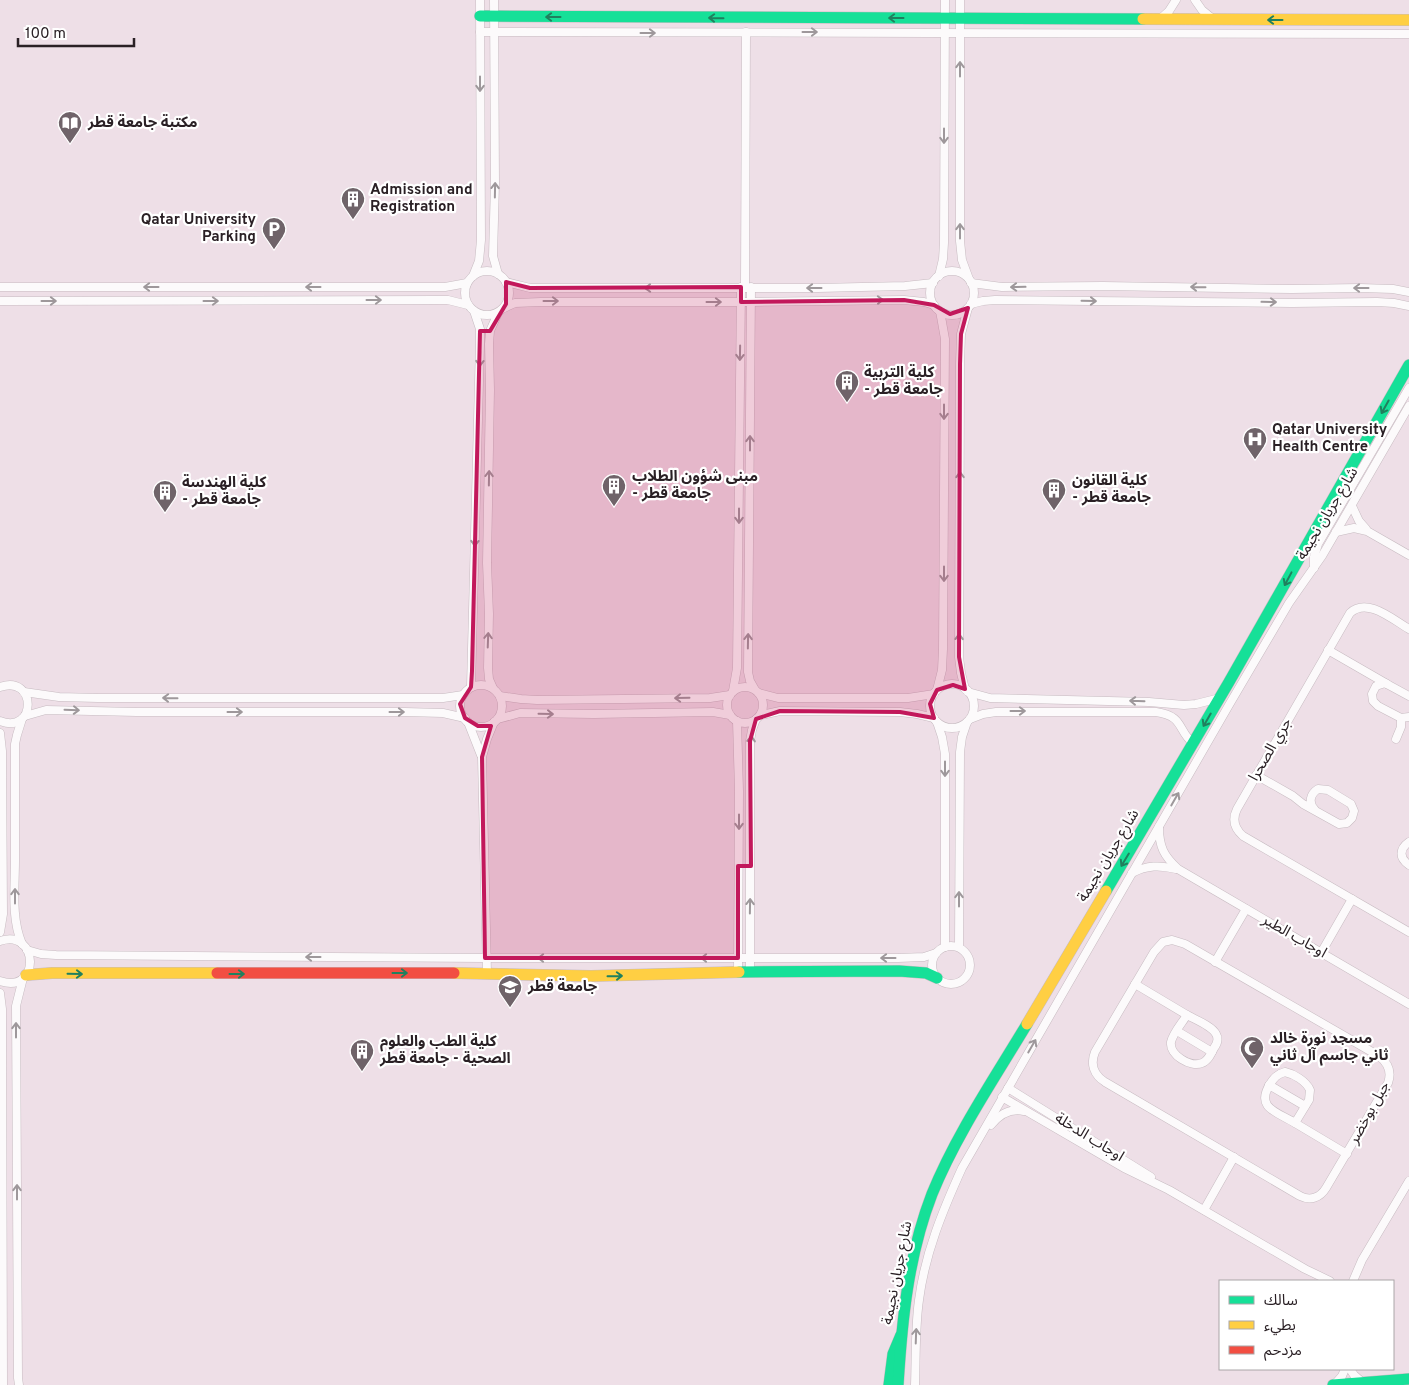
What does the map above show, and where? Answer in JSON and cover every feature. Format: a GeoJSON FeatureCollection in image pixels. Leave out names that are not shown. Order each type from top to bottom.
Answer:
{"type":"FeatureCollection","features":[{"type":"Feature","properties":{"kind":"street"},"geometry":{"type":"LineString","coordinates":[[471,687],[480,331],[474,312],[468,305],[464,294],[467,283],[473,276],[479,261],[481,238],[480,0]]}},
{"type":"Feature","properties":{"kind":"street"},"geometry":{"type":"LineString","coordinates":[[494,0],[493,256],[498,274]]}},
{"type":"Feature","properties":{"kind":"street"},"geometry":{"type":"LineString","coordinates":[[939,276],[943,260],[944,243],[945,0]]}},
{"type":"Feature","properties":{"kind":"street"},"geometry":{"type":"LineString","coordinates":[[959,948],[960,752],[962,736],[973,712],[974,705],[960,673],[959,657],[961,334],[974,291],[962,260],[960,241],[960,0]]}},
{"type":"Feature","properties":{"kind":"street"},"geometry":{"type":"LineString","coordinates":[[1160,19],[1169,11],[1176,0]]}},
{"type":"Feature","properties":{"kind":"street"},"geometry":{"type":"LineString","coordinates":[[1195,0],[1213,20]]}},
{"type":"Feature","properties":{"kind":"street"},"geometry":{"type":"LineString","coordinates":[[480,16],[1409,20]]}},
{"type":"Feature","properties":{"kind":"street"},"geometry":{"type":"LineString","coordinates":[[614,17],[614,33]]}},
{"type":"Feature","properties":{"kind":"street"},"geometry":{"type":"LineString","coordinates":[[740,18],[743,32],[746,287],[751,302],[748,668],[749,677],[764,703],[752,730],[750,741],[750,972]]}},
{"type":"Feature","properties":{"kind":"street"},"geometry":{"type":"LineString","coordinates":[[754,18],[754,32]]}},
{"type":"Feature","properties":{"kind":"street"},"geometry":{"type":"LineString","coordinates":[[1116,19],[1117,33]]}},
{"type":"Feature","properties":{"kind":"street"},"geometry":{"type":"LineString","coordinates":[[1324,20],[1324,33]]}},
{"type":"Feature","properties":{"kind":"street"},"geometry":{"type":"LineString","coordinates":[[480,32],[1409,34]]}},
{"type":"Feature","properties":{"kind":"street"},"geometry":{"type":"LineString","coordinates":[[480,54],[494,54]]}},
{"type":"Feature","properties":{"kind":"street"},"geometry":{"type":"LineString","coordinates":[[480,118],[487,116],[494,118]]}},
{"type":"Feature","properties":{"kind":"street"},"geometry":{"type":"LineString","coordinates":[[481,238],[494,238]]}},
{"type":"Feature","properties":{"kind":"street"},"geometry":{"type":"LineString","coordinates":[[473,276],[485,271],[494,272],[506,282],[530,288],[914,286],[933,283]]}},
{"type":"Feature","properties":{"kind":"street"},"geometry":{"type":"LineString","coordinates":[[934,305],[930,291],[933,283],[939,276],[947,272],[957,272],[970,281],[1002,287],[1368,288],[1409,292]]}},
{"type":"Feature","properties":{"kind":"street"},"geometry":{"type":"LineString","coordinates":[[487,973],[482,757],[487,739],[502,707],[500,696],[493,688],[489,679],[488,668],[489,344],[490,331],[508,300],[506,282]]}},
{"type":"Feature","properties":{"kind":"street"},"geometry":{"type":"LineString","coordinates":[[0,288],[445,286],[467,283]]}},
{"type":"Feature","properties":{"kind":"street"},"geometry":{"type":"LineString","coordinates":[[1047,286],[1048,300]]}},
{"type":"Feature","properties":{"kind":"street"},"geometry":{"type":"LineString","coordinates":[[746,287],[741,302],[737,668],[727,703],[730,715],[737,721],[745,723],[780,711],[900,712],[917,714],[935,720],[945,727],[954,728],[983,714],[996,712],[1148,711],[1161,713],[1173,718],[1180,724],[1188,740],[1194,744]]}},
{"type":"Feature","properties":{"kind":"street"},"geometry":{"type":"LineString","coordinates":[[1292,289],[1292,303]]}},
{"type":"Feature","properties":{"kind":"street"},"geometry":{"type":"LineString","coordinates":[[0,300],[439,300],[468,305]]}},
{"type":"Feature","properties":{"kind":"street"},"geometry":{"type":"LineString","coordinates":[[474,312],[486,316],[515,303],[524,302],[904,300],[934,305],[940,311],[950,314],[960,313],[969,306],[989,300],[1377,302],[1409,306]]}},
{"type":"Feature","properties":{"kind":"street"},"geometry":{"type":"LineString","coordinates":[[940,311],[944,339],[944,649],[942,670],[930,708],[942,737],[944,754],[945,947]]}},
{"type":"Feature","properties":{"kind":"street"},"geometry":{"type":"LineString","coordinates":[[480,331],[490,331]]}},
{"type":"Feature","properties":{"kind":"street","name":"شارع جريان نجيمة"},"geometry":{"type":"LineString","coordinates":[[898,1385],[901,1335],[912,1262],[926,1211],[940,1175],[1016,1042],[1194,744],[1409,365]]}},
{"type":"Feature","properties":{"kind":"street"},"geometry":{"type":"LineString","coordinates":[[1314,568],[1314,553],[1318,544],[1409,388]]}},
{"type":"Feature","properties":{"kind":"street","name":"شارع جريان نجيمة"},"geometry":{"type":"LineString","coordinates":[[915,1385],[917,1316],[926,1262],[943,1212],[962,1168],[1286,608],[1314,568],[1352,506],[1409,406]]}},
{"type":"Feature","properties":{"kind":"street"},"geometry":{"type":"LineString","coordinates":[[740,408],[750,410]]}},
{"type":"Feature","properties":{"kind":"street"},"geometry":{"type":"LineString","coordinates":[[739,487],[750,487]]}},
{"type":"Feature","properties":{"kind":"street"},"geometry":{"type":"LineString","coordinates":[[1352,506],[1358,521],[1367,530],[1409,555]]}},
{"type":"Feature","properties":{"kind":"street"},"geometry":{"type":"LineString","coordinates":[[1336,532],[1354,528],[1367,530]]}},
{"type":"Feature","properties":{"kind":"street","name":"جري الصحرا"},"geometry":{"type":"LineString","coordinates":[[1409,629],[1373,608],[1360,607],[1350,614],[1235,812],[1234,820],[1237,830],[1242,836],[1409,932]]}},
{"type":"Feature","properties":{"kind":"street"},"geometry":{"type":"LineString","coordinates":[[1328,650],[1409,696]]}},
{"type":"Feature","properties":{"kind":"street"},"geometry":{"type":"LineString","coordinates":[[1366,672],[1370,679],[1372,698],[1375,703],[1405,718],[1396,739]]}},
{"type":"Feature","properties":{"kind":"street"},"geometry":{"type":"LineString","coordinates":[[1372,691],[1379,684],[1388,684]]}},
{"type":"Feature","properties":{"kind":"street"},"geometry":{"type":"LineString","coordinates":[[0,687],[12,685],[20,688],[24,692],[28,704],[15,744],[16,920],[17,928],[31,961],[24,977],[16,1006],[19,1385]]}},
{"type":"Feature","properties":{"kind":"street"},"geometry":{"type":"LineString","coordinates":[[493,688],[482,685],[471,687],[463,695],[460,704],[462,714],[473,725],[484,726],[496,720],[520,713],[713,712],[730,715]]}},
{"type":"Feature","properties":{"kind":"street"},"geometry":{"type":"LineString","coordinates":[[500,696],[537,700],[710,698],[731,693],[745,686],[778,698],[899,698],[917,697],[935,692],[949,685],[958,685],[967,691],[990,698],[1149,702],[1184,705],[1220,698]]}},
{"type":"Feature","properties":{"kind":"street"},"geometry":{"type":"LineString","coordinates":[[24,692],[59,697],[300,699],[443,698],[463,695]]}},
{"type":"Feature","properties":{"kind":"street"},"geometry":{"type":"LineString","coordinates":[[336,698],[336,712]]}},
{"type":"Feature","properties":{"kind":"street"},"geometry":{"type":"LineString","coordinates":[[298,712],[301,707],[300,699]]}},
{"type":"Feature","properties":{"kind":"street"},"geometry":{"type":"LineString","coordinates":[[1051,699],[1051,711]]}},
{"type":"Feature","properties":{"kind":"street"},"geometry":{"type":"LineString","coordinates":[[1077,700],[1077,711]]}},
{"type":"Feature","properties":{"kind":"street"},"geometry":{"type":"LineString","coordinates":[[0,721],[10,724],[38,711],[53,710],[443,713],[467,720]]}},
{"type":"Feature","properties":{"kind":"street"},"geometry":{"type":"LineString","coordinates":[[467,720],[482,757]]}},
{"type":"Feature","properties":{"kind":"street"},"geometry":{"type":"LineString","coordinates":[[737,721],[739,791],[738,972]]}},
{"type":"Feature","properties":{"kind":"street"},"geometry":{"type":"LineString","coordinates":[[0,733],[2,751],[2,919],[0,932]]}},
{"type":"Feature","properties":{"kind":"street"},"geometry":{"type":"LineString","coordinates":[[1256,775],[1303,804],[1340,824],[1347,823],[1354,815],[1351,804],[1328,790],[1318,789],[1305,796],[1292,796]]}},
{"type":"Feature","properties":{"kind":"street"},"geometry":{"type":"LineString","coordinates":[[739,791],[750,791]]}},
{"type":"Feature","properties":{"kind":"street"},"geometry":{"type":"LineString","coordinates":[[1313,793],[1310,802],[1315,810]]}},
{"type":"Feature","properties":{"kind":"street","name":"اوجاب الطير"},"geometry":{"type":"LineString","coordinates":[[1159,826],[1160,841],[1165,856],[1178,869],[1409,1004]]}},
{"type":"Feature","properties":{"kind":"street"},"geometry":{"type":"LineString","coordinates":[[1409,842],[1401,852],[1402,859],[1409,865]]}},
{"type":"Feature","properties":{"kind":"street"},"geometry":{"type":"LineString","coordinates":[[738,866],[751,866]]}},
{"type":"Feature","properties":{"kind":"street","name":"اوجاب الطير"},"geometry":{"type":"LineString","coordinates":[[1131,873],[1152,866],[1178,869]]}},
{"type":"Feature","properties":{"kind":"street"},"geometry":{"type":"LineString","coordinates":[[1321,953],[1352,899]]}},
{"type":"Feature","properties":{"kind":"street"},"geometry":{"type":"LineString","coordinates":[[1215,962],[1246,909]]}},
{"type":"Feature","properties":{"kind":"street"},"geometry":{"type":"LineString","coordinates":[[0,941],[14,940],[42,954],[56,955],[486,958],[898,958],[924,957],[936,953],[945,947],[952,946],[965,952],[969,958],[970,965],[966,976],[958,982],[951,983],[943,982],[926,973],[899,971],[738,972],[600,976],[487,973],[52,973],[24,977],[14,983],[0,981]]}},
{"type":"Feature","properties":{"kind":"street","name":"جبل بوخضر"},"geometry":{"type":"LineString","coordinates":[[1172,940],[1181,942],[1215,962],[1379,1056],[1388,1066],[1390,1074],[1388,1083],[1324,1192],[1318,1197],[1300,1196],[1105,1082],[1096,1073],[1093,1060],[1096,1052],[1156,948],[1163,942],[1172,940]]}},
{"type":"Feature","properties":{"kind":"street"},"geometry":{"type":"LineString","coordinates":[[936,953],[932,966],[937,978]]}},
{"type":"Feature","properties":{"kind":"street"},"geometry":{"type":"LineString","coordinates":[[335,973],[340,967],[338,957]]}},
{"type":"Feature","properties":{"kind":"street"},"geometry":{"type":"LineString","coordinates":[[1135,984],[1187,1014],[1211,1028],[1216,1033],[1217,1043],[1207,1060],[1201,1064],[1190,1063],[1178,1056],[1173,1051],[1171,1044],[1187,1014]]}},
{"type":"Feature","properties":{"kind":"street"},"geometry":{"type":"LineString","coordinates":[[0,993],[2,1009],[3,1385]]}},
{"type":"Feature","properties":{"kind":"street"},"geometry":{"type":"LineString","coordinates":[[1177,1031],[1212,1052]]}},
{"type":"Feature","properties":{"kind":"street"},"geometry":{"type":"LineString","coordinates":[[1295,1123],[1310,1096],[1309,1086],[1292,1074],[1285,1072],[1278,1074],[1269,1085],[1264,1094],[1266,1104],[1270,1108],[1295,1123],[1347,1154]]}},
{"type":"Feature","properties":{"kind":"street"},"geometry":{"type":"LineString","coordinates":[[1269,1085],[1305,1106]]}},
{"type":"Feature","properties":{"kind":"street","name":"اوجاب الدخلة"},"geometry":{"type":"LineString","coordinates":[[1008,1088],[1130,1163],[1169,1190]]}},
{"type":"Feature","properties":{"kind":"street","name":"اوجاب الدخلة"},"geometry":{"type":"LineString","coordinates":[[1002,1097],[1126,1169],[1169,1190],[1305,1269],[1328,1280]]}},
{"type":"Feature","properties":{"kind":"street"},"geometry":{"type":"LineString","coordinates":[[962,1168],[973,1158],[991,1125],[998,1117],[1013,1110],[1028,1112]]}},
{"type":"Feature","properties":{"kind":"street"},"geometry":{"type":"LineString","coordinates":[[1204,1210],[1234,1157]]}},
{"type":"Feature","properties":{"kind":"street"},"geometry":{"type":"LineString","coordinates":[[1354,1280],[1362,1260],[1409,1181]]}},
{"type":"Feature","properties":{"kind":"street"},"geometry":{"type":"LineString","coordinates":[[2,1258],[17,1258]]}},
{"type":"Feature","properties":{"kind":"street"},"geometry":{"type":"LineString","coordinates":[[2,1288],[18,1288]]}},
{"type":"Feature","properties":{"kind":"street"},"geometry":{"type":"LineString","coordinates":[[2,1334],[8,1337],[18,1336]]}},
{"type":"Feature","properties":{"kind":"street"},"geometry":{"type":"LineString","coordinates":[[889,1385],[892,1354],[901,1335]]}},
{"type":"Feature","properties":{"kind":"street"},"geometry":{"type":"LineString","coordinates":[[2,1373],[10,1370],[18,1372]]}},
{"type":"Feature","properties":{"kind":"street"},"geometry":{"type":"LineString","coordinates":[[1334,1385],[1345,1370]]}},
{"type":"Feature","properties":{"kind":"street"},"geometry":{"type":"LineString","coordinates":[[1351,1370],[1365,1384]]}},
{"type":"Feature","properties":{"kind":"street"},"geometry":{"type":"LineString","coordinates":[[1334,1385],[1409,1380]]}},
{"type":"Feature","properties":{"kind":"highlighted area"},"geometry":{"type":"Polygon","coordinates":[[[506,282],[530,288],[741,287],[741,302],[904,300],[934,305],[950,314],[968,308],[961,334],[960,364],[959,657],[965,689],[953,685],[937,690],[930,704],[934,718],[900,712],[780,711],[756,719],[750,741],[751,866],[738,866],[738,958],[485,958],[482,757],[491,726],[478,726],[465,718],[460,704],[471,687],[472,671],[480,331],[490,331],[506,304],[506,282]]]}},
{"type":"Feature","properties":{"kind":"traffic: fast"},"geometry":{"type":"LineString","coordinates":[[480,16],[1143,19]]}},
{"type":"Feature","properties":{"kind":"traffic: fast"},"geometry":{"type":"LineString","coordinates":[[1106,891],[1229,682],[1409,365]]}},
{"type":"Feature","properties":{"kind":"traffic: fast"},"geometry":{"type":"LineString","coordinates":[[739,972],[899,971],[926,973],[937,978]]}},
{"type":"Feature","properties":{"kind":"traffic: fast"},"geometry":{"type":"LineString","coordinates":[[898,1385],[904,1312],[912,1265],[917,1241],[932,1194],[952,1150],[1027,1024]]}},
{"type":"Feature","properties":{"kind":"traffic: fast"},"geometry":{"type":"LineString","coordinates":[[889,1385],[893,1354],[901,1335]]}},
{"type":"Feature","properties":{"kind":"traffic: fast"},"geometry":{"type":"LineString","coordinates":[[1333,1385],[1409,1379]]}},
{"type":"Feature","properties":{"kind":"traffic: slow"},"geometry":{"type":"LineString","coordinates":[[1143,19],[1409,20]]}},
{"type":"Feature","properties":{"kind":"traffic: slow"},"geometry":{"type":"LineString","coordinates":[[1027,1024],[1106,891]]}},
{"type":"Feature","properties":{"kind":"traffic: slow"},"geometry":{"type":"LineString","coordinates":[[454,973],[591,976],[739,972]]}},
{"type":"Feature","properties":{"kind":"traffic: slow"},"geometry":{"type":"LineString","coordinates":[[26,975],[52,973],[217,973]]}},
{"type":"Feature","properties":{"kind":"traffic: jam"},"geometry":{"type":"LineString","coordinates":[[217,973],[454,973]]}},
{"type":"Feature","properties":{"kind":"place","name":"مكتبة جامعة قطر"},"geometry":{"type":"Point","coordinates":[70,144]}},
{"type":"Feature","properties":{"kind":"place","name":"Admission and Registration"},"geometry":{"type":"Point","coordinates":[353,220]}},
{"type":"Feature","properties":{"kind":"place","name":"Qatar University Parking"},"geometry":{"type":"Point","coordinates":[274,250]}},
{"type":"Feature","properties":{"kind":"place","name":"كلية التربية - جامعة قطر"},"geometry":{"type":"Point","coordinates":[847,403]}},
{"type":"Feature","properties":{"kind":"place","name":"Qatar University Health Centre"},"geometry":{"type":"Point","coordinates":[1255,460]}},
{"type":"Feature","properties":{"kind":"place","name":"مبنى شؤون الطلاب - جامعة قطر"},"geometry":{"type":"Point","coordinates":[614,507]}},
{"type":"Feature","properties":{"kind":"place","name":"كلية القانون - جامعة قطر"},"geometry":{"type":"Point","coordinates":[1054,511]}},
{"type":"Feature","properties":{"kind":"place","name":"كلية الهندسة - جامعة قطر"},"geometry":{"type":"Point","coordinates":[165,513]}},
{"type":"Feature","properties":{"kind":"place","name":"جامعة قطر"},"geometry":{"type":"Point","coordinates":[510,1008]}},
{"type":"Feature","properties":{"kind":"place","name":"مسجد نورة خالد ثاني جاسم آل ثاني"},"geometry":{"type":"Point","coordinates":[1252,1069]}},
{"type":"Feature","properties":{"kind":"place","name":"كلية الطب والعلوم الصحية - جامعة قطر"},"geometry":{"type":"Point","coordinates":[362,1072]}}]}
